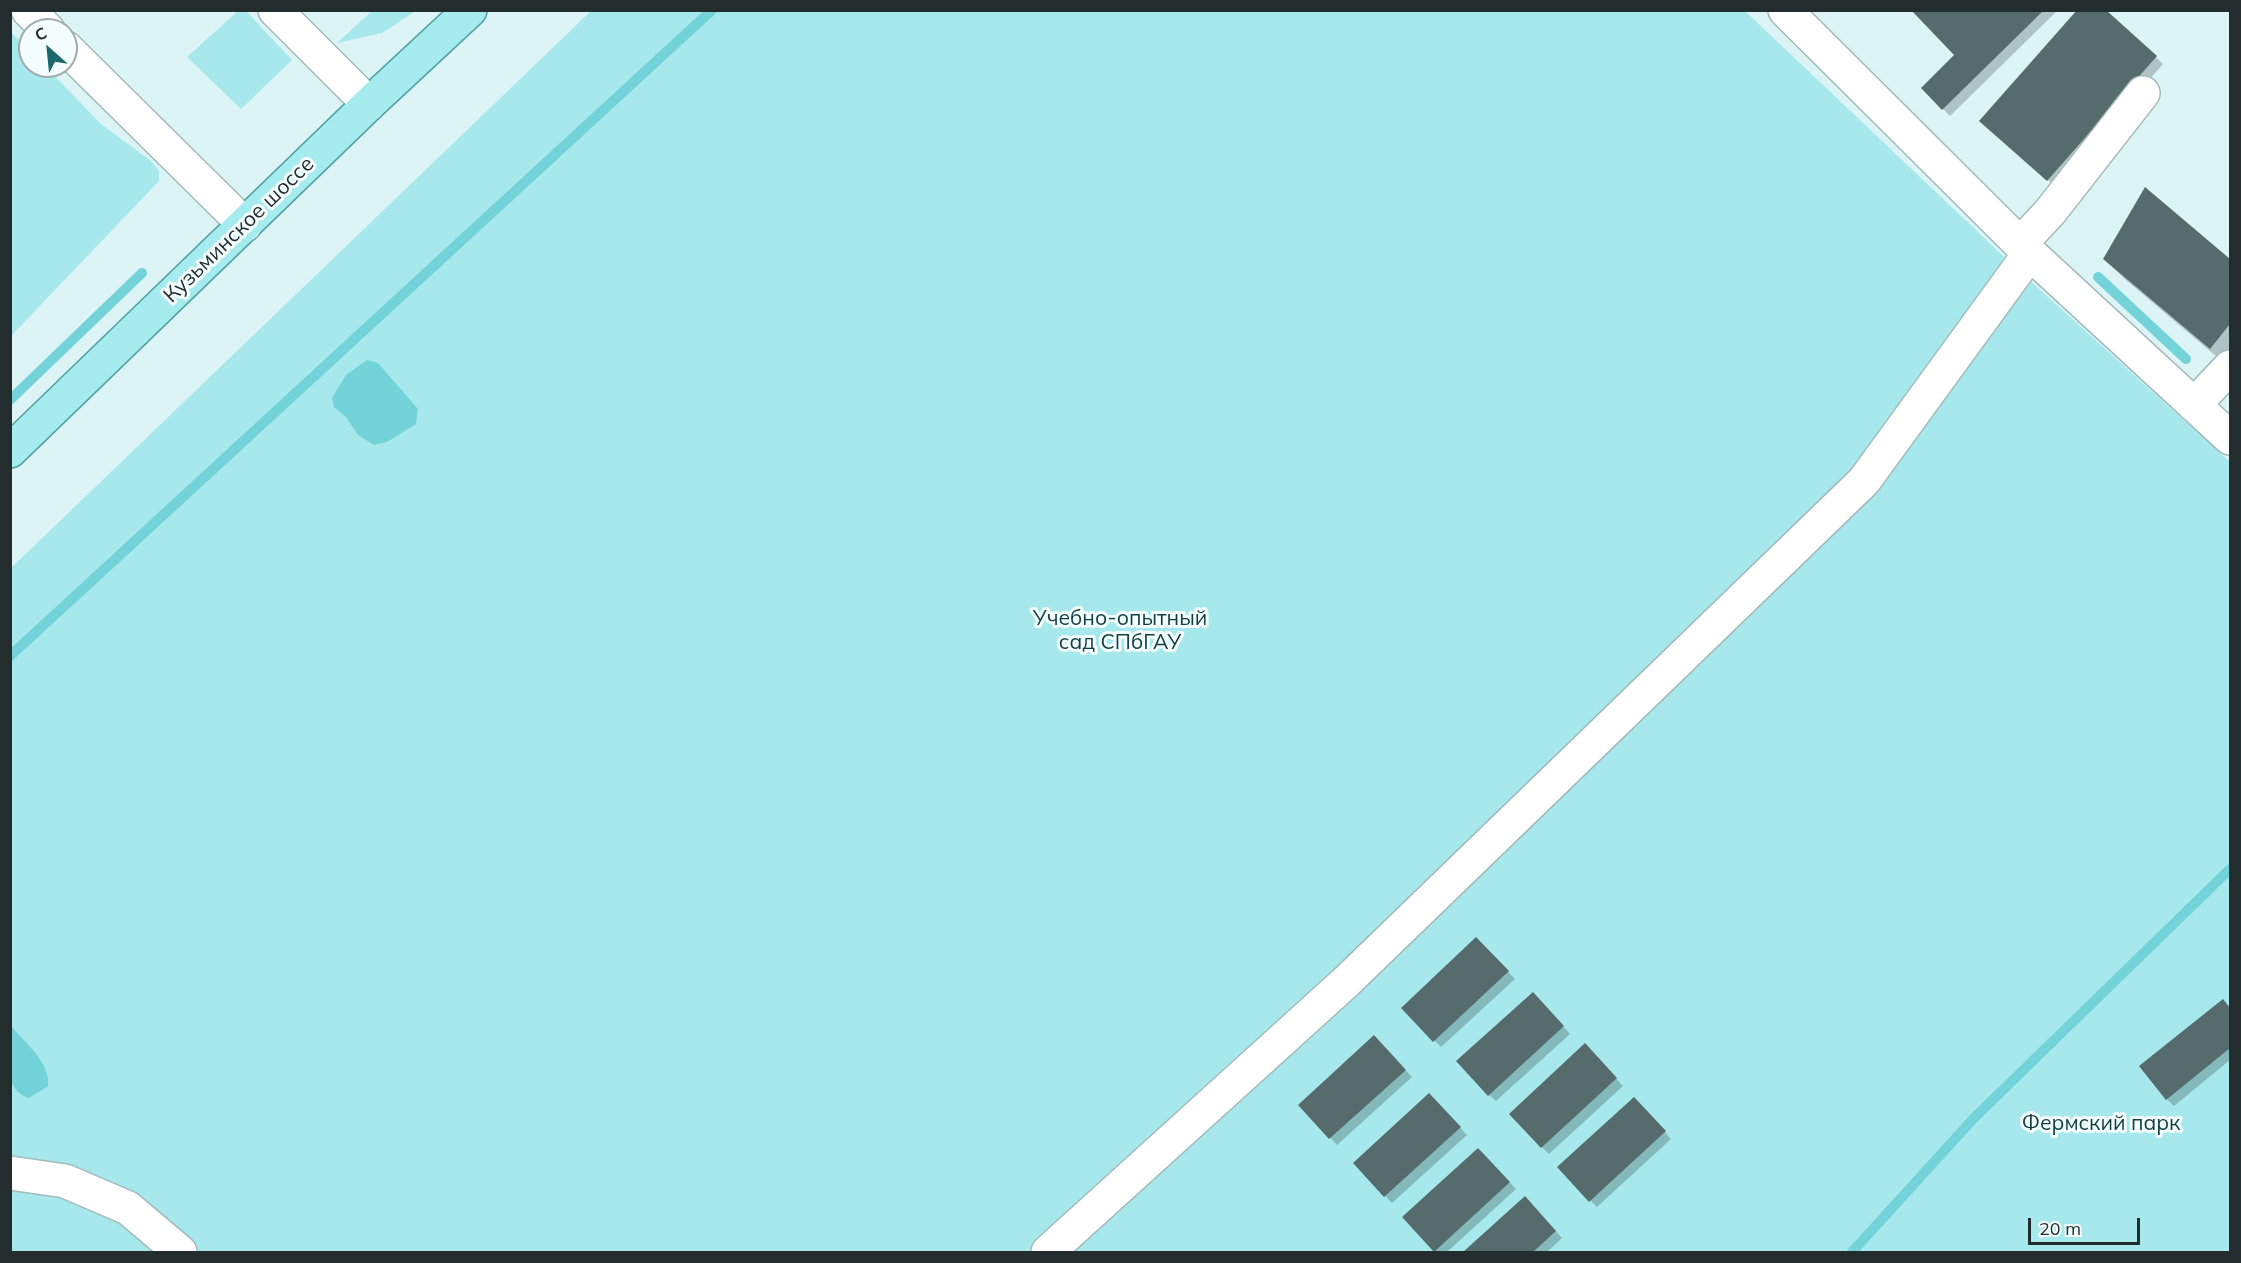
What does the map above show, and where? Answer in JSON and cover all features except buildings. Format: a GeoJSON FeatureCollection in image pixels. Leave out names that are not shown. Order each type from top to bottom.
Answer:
{"type":"FeatureCollection","features":[{"type":"Feature","properties":{"kind":"main road","name":"Кузьминское шоссе"},"geometry":{"type":"LineString","coordinates":[[10,452],[369,104],[470,10]]}},
{"type":"Feature","properties":{"kind":"street"},"geometry":{"type":"LineString","coordinates":[[275,10],[369,104]]}},
{"type":"Feature","properties":{"kind":"street"},"geometry":{"type":"LineString","coordinates":[[1785,10],[2025,249],[2230,438]]}},
{"type":"Feature","properties":{"kind":"street"},"geometry":{"type":"LineString","coordinates":[[78,60],[245,225]]}},
{"type":"Feature","properties":{"kind":"street"},"geometry":{"type":"LineString","coordinates":[[1048,1252],[1347,981],[1864,481],[2050,212],[2143,93]]}},
{"type":"Feature","properties":{"kind":"street"},"geometry":{"type":"LineString","coordinates":[[2194,405],[2230,367]]}},
{"type":"Feature","properties":{"kind":"street"},"geometry":{"type":"LineString","coordinates":[[10,1173],[65,1181],[128,1208],[180,1252]]}},
{"type":"Feature","properties":{"kind":"green space"},"geometry":{"type":"Polygon","coordinates":[[[245,10],[292,60],[241,109],[187,57],[238,11],[245,10]]]}},
{"type":"Feature","properties":{"kind":"green space"},"geometry":{"type":"Polygon","coordinates":[[[372,11],[416,11],[382,33],[337,43],[372,11]]]}},
{"type":"Feature","properties":{"kind":"green space","name":"Учебно-опытный сад СПбГАУ"},"geometry":{"type":"Polygon","coordinates":[[[591,11],[1745,11],[2017,269],[2230,462],[2230,1252],[11,1252],[11,568],[591,11]]]}},
{"type":"Feature","properties":{"kind":"green space"},"geometry":{"type":"Polygon","coordinates":[[[10,31],[18,39],[18,78],[57,78],[101,124],[151,161],[159,171],[159,181],[11,336],[10,31]]]}},
{"type":"Feature","properties":{"kind":"shaded area"},"geometry":{"type":"Polygon","coordinates":[[[367,360],[378,363],[418,409],[416,424],[387,442],[374,445],[358,435],[346,417],[334,407],[332,398],[346,375],[367,360]]]}},
{"type":"Feature","properties":{"kind":"shaded area"},"geometry":{"type":"Polygon","coordinates":[[[11,1026],[41,1061],[48,1078],[48,1086],[29,1098],[20,1094],[11,1078],[9,1057],[11,1026]]]}},
{"type":"Feature","properties":{"kind":"waterway"},"geometry":{"type":"LineString","coordinates":[[10,656],[712,10]]}},
{"type":"Feature","properties":{"kind":"waterway"},"geometry":{"type":"LineString","coordinates":[[10,400],[142,273]]}},
{"type":"Feature","properties":{"kind":"waterway"},"geometry":{"type":"LineString","coordinates":[[2098,277],[2186,359]]}},
{"type":"Feature","properties":{"kind":"waterway"},"geometry":{"type":"LineString","coordinates":[[1852,1252],[1974,1118],[2230,869]]}},
{"type":"Feature","properties":{"kind":"park label","name":"Фермский парк"},"geometry":{"type":"Point","coordinates":[2101,1124]}}]}
